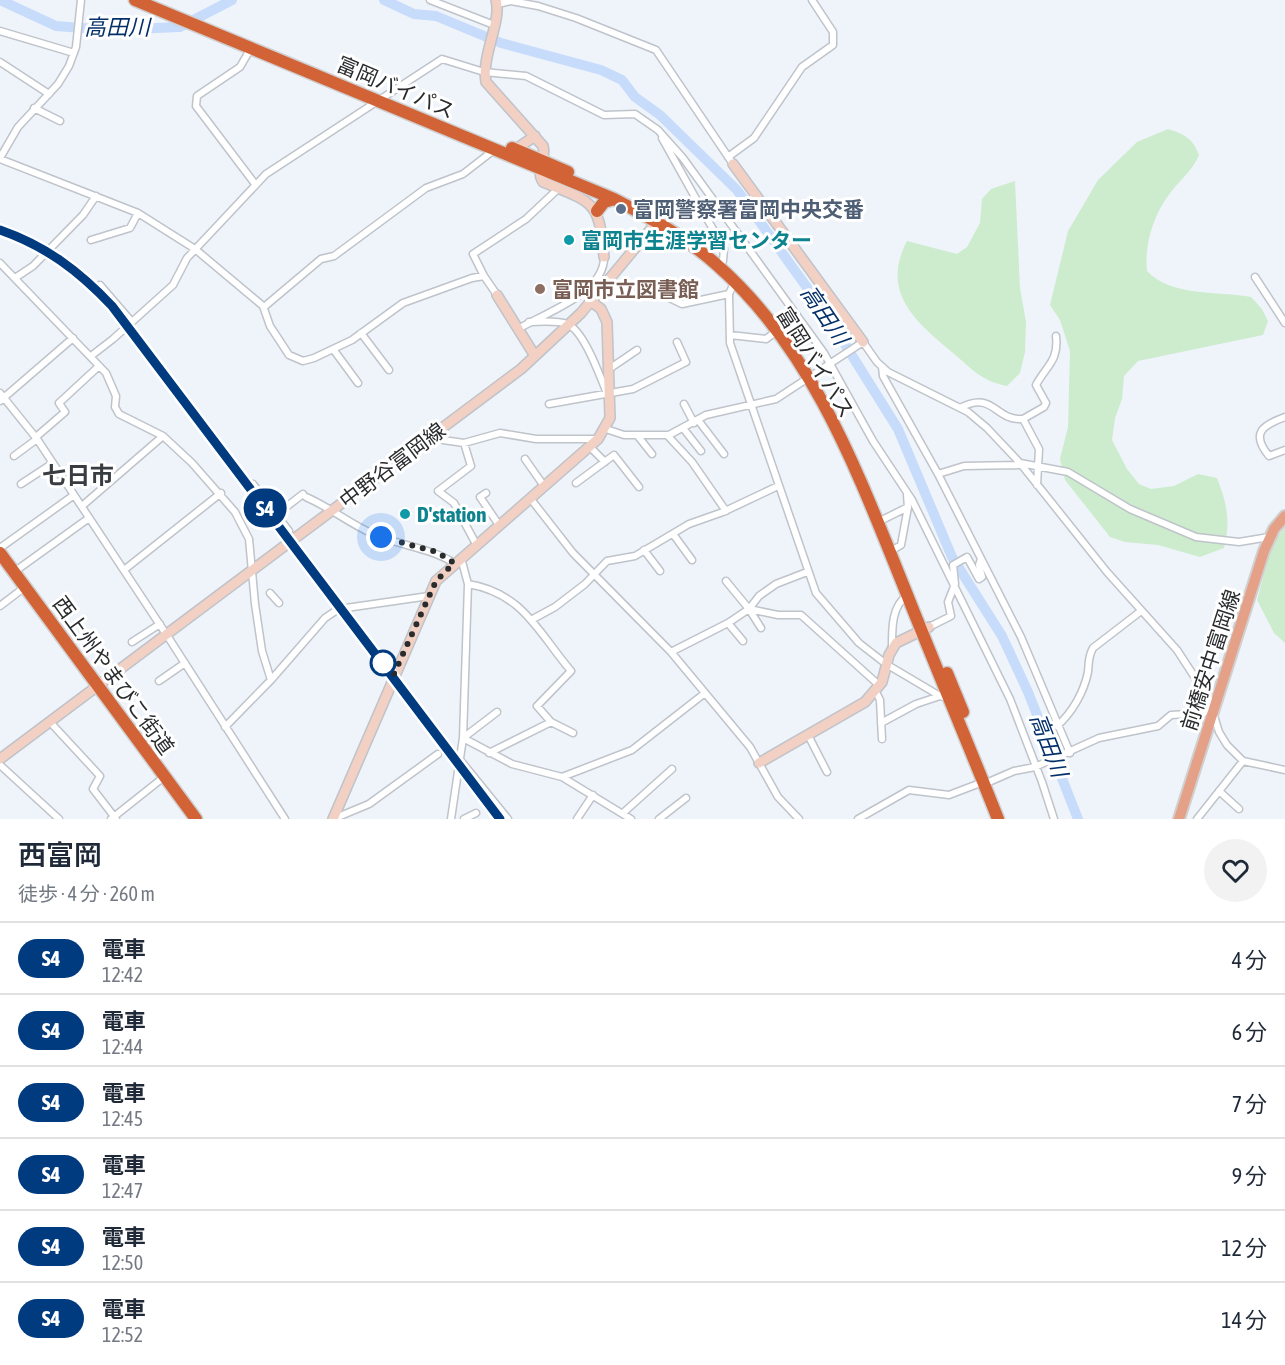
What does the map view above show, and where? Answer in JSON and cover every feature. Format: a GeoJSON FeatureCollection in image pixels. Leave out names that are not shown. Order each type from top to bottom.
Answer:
{"type":"FeatureCollection","features":[{"type":"Feature","properties":{"kind":"highway","name":"富岡バイパス"},"geometry":{"type":"LineString","coordinates":[[135,0],[251,48],[516,149],[541,165],[659,219],[735,281],[811,374],[855,469],[907,596],[925,629],[944,697],[1006,819]]}},
{"type":"Feature","properties":{"kind":"highway","name":"富岡バイパス"},"geometry":{"type":"LineString","coordinates":[[156,0],[224,27],[495,149],[617,193],[723,261],[771,310],[846,434],[896,548],[925,629],[987,782],[997,819]]}},
{"type":"Feature","properties":{"kind":"highway"},"geometry":{"type":"LineString","coordinates":[[597,211],[604,202],[614,199]]}},
{"type":"Feature","properties":{"kind":"highway","name":"西上州やまびこ街道"},"geometry":{"type":"LineString","coordinates":[[0,553],[196,819]]}},
{"type":"Feature","properties":{"kind":"main road","name":"前橋安中富岡線"},"geometry":{"type":"LineString","coordinates":[[1179,819],[1270,537],[1285,516]]}},
{"type":"Feature","properties":{"kind":"street"},"geometry":{"type":"LineString","coordinates":[[81,0],[75,50],[58,84],[18,127],[0,159],[138,213],[195,249],[264,307],[270,326],[289,355],[303,361],[333,349],[361,333],[404,303],[484,276]]}},
{"type":"Feature","properties":{"kind":"street"},"geometry":{"type":"LineString","coordinates":[[430,0],[493,26]]}},
{"type":"Feature","properties":{"kind":"street"},"geometry":{"type":"LineString","coordinates":[[730,160],[754,138],[802,68],[833,45],[833,32],[812,0]]}},
{"type":"Feature","properties":{"kind":"street"},"geometry":{"type":"LineString","coordinates":[[518,329],[588,290],[601,275],[604,257],[597,211],[588,201],[543,182],[541,165],[544,150],[535,136],[486,82],[485,71],[497,2],[511,1],[530,4],[576,18],[656,50],[730,160],[882,368],[978,419],[1021,464],[1141,611],[1178,650],[1210,701],[1223,739],[1243,761],[1285,770]]}},
{"type":"Feature","properties":{"kind":"street"},"geometry":{"type":"LineString","coordinates":[[0,31],[38,44],[75,50]]}},
{"type":"Feature","properties":{"kind":"street"},"geometry":{"type":"LineString","coordinates":[[251,48],[240,67],[196,96],[196,106],[255,184]]}},
{"type":"Feature","properties":{"kind":"street"},"geometry":{"type":"LineString","coordinates":[[91,356],[173,285],[187,258],[255,184],[284,160],[442,59],[485,71],[526,76],[604,115],[635,114],[673,145],[830,364],[873,441],[906,492],[1010,699],[1054,819]]}},
{"type":"Feature","properties":{"kind":"street"},"geometry":{"type":"LineString","coordinates":[[0,62],[49,94]]}},
{"type":"Feature","properties":{"kind":"street"},"geometry":{"type":"LineString","coordinates":[[34,108],[60,121]]}},
{"type":"Feature","properties":{"kind":"street"},"geometry":{"type":"LineString","coordinates":[[657,130],[724,249],[723,261]]}},
{"type":"Feature","properties":{"kind":"street"},"geometry":{"type":"LineString","coordinates":[[516,149],[535,136]]}},
{"type":"Feature","properties":{"kind":"street"},"geometry":{"type":"LineString","coordinates":[[264,307],[321,259],[339,252],[426,188],[463,174],[495,149]]}},
{"type":"Feature","properties":{"kind":"street"},"geometry":{"type":"LineString","coordinates":[[535,356],[484,276],[473,254],[526,219],[559,189]]}},
{"type":"Feature","properties":{"kind":"street"},"geometry":{"type":"LineString","coordinates":[[15,278],[33,266],[83,215],[96,196]]}},
{"type":"Feature","properties":{"kind":"street"},"geometry":{"type":"LineString","coordinates":[[91,240],[130,228],[138,213]]}},
{"type":"Feature","properties":{"kind":"street","name":"中野谷富岡線"},"geometry":{"type":"LineString","coordinates":[[0,759],[535,356],[592,302],[659,219]]}},
{"type":"Feature","properties":{"kind":"street"},"geometry":{"type":"LineString","coordinates":[[0,263],[106,373],[116,396],[115,407],[119,414],[163,436],[221,493],[235,512],[249,539],[251,572],[262,651],[271,680]]}},
{"type":"Feature","properties":{"kind":"street"},"geometry":{"type":"LineString","coordinates":[[1255,277],[1285,323]]}},
{"type":"Feature","properties":{"kind":"street"},"geometry":{"type":"LineString","coordinates":[[735,281],[729,294],[730,335],[751,406],[807,572],[826,607],[859,643],[886,664],[944,697]]}},
{"type":"Feature","properties":{"kind":"street"},"geometry":{"type":"LineString","coordinates":[[606,285],[616,291],[640,284],[682,304],[729,294]]}},
{"type":"Feature","properties":{"kind":"street"},"geometry":{"type":"LineString","coordinates":[[100,285],[131,321]]}},
{"type":"Feature","properties":{"kind":"street"},"geometry":{"type":"LineString","coordinates":[[333,819],[436,581],[476,543],[590,447],[606,429],[610,418],[605,317],[592,302]]}},
{"type":"Feature","properties":{"kind":"street"},"geometry":{"type":"LineString","coordinates":[[529,322],[570,325],[580,336],[609,396]]}},
{"type":"Feature","properties":{"kind":"street"},"geometry":{"type":"LineString","coordinates":[[730,335],[766,339],[777,331]]}},
{"type":"Feature","properties":{"kind":"street"},"geometry":{"type":"LineString","coordinates":[[361,333],[389,370]]}},
{"type":"Feature","properties":{"kind":"street"},"geometry":{"type":"LineString","coordinates":[[960,408],[969,403],[984,402],[1010,419],[1023,419],[1044,407],[1046,403],[1036,385],[1051,364],[1057,345],[1056,336]]}},
{"type":"Feature","properties":{"kind":"street"},"geometry":{"type":"LineString","coordinates":[[73,338],[1,397],[36,438],[82,506],[285,819]]}},
{"type":"Feature","properties":{"kind":"street"},"geometry":{"type":"LineString","coordinates":[[549,404],[609,396],[633,389],[686,362],[677,342]]}},
{"type":"Feature","properties":{"kind":"street"},"geometry":{"type":"LineString","coordinates":[[606,429],[624,435],[667,435],[725,410],[776,399],[811,374],[862,343]]}},
{"type":"Feature","properties":{"kind":"street"},"geometry":{"type":"LineString","coordinates":[[333,349],[358,383]]}},
{"type":"Feature","properties":{"kind":"street"},"geometry":{"type":"LineString","coordinates":[[609,369],[637,350]]}},
{"type":"Feature","properties":{"kind":"street"},"geometry":{"type":"LineString","coordinates":[[14,456],[65,412],[59,403],[99,366]]}},
{"type":"Feature","properties":{"kind":"street"},"geometry":{"type":"LineString","coordinates":[[882,368],[883,376],[938,474],[1021,637],[1070,753]]}},
{"type":"Feature","properties":{"kind":"street"},"geometry":{"type":"LineString","coordinates":[[684,404],[696,422],[724,454]]}},
{"type":"Feature","properties":{"kind":"street"},"geometry":{"type":"LineString","coordinates":[[1285,417],[1266,424],[1261,428],[1259,435],[1269,456],[1285,450]]}},
{"type":"Feature","properties":{"kind":"street"},"geometry":{"type":"LineString","coordinates":[[1023,419],[1036,441],[1039,465],[1037,486]]}},
{"type":"Feature","properties":{"kind":"street"},"geometry":{"type":"LineString","coordinates":[[683,428],[701,450]]}},
{"type":"Feature","properties":{"kind":"street"},"geometry":{"type":"LineString","coordinates":[[437,431],[443,440],[464,443],[500,433],[536,439],[598,439]]}},
{"type":"Feature","properties":{"kind":"street"},"geometry":{"type":"LineString","coordinates":[[637,435],[652,454]]}},
{"type":"Feature","properties":{"kind":"street"},"geometry":{"type":"LineString","coordinates":[[667,435],[692,462],[726,511]]}},
{"type":"Feature","properties":{"kind":"street"},"geometry":{"type":"LineString","coordinates":[[82,506],[163,436]]}},
{"type":"Feature","properties":{"kind":"street"},"geometry":{"type":"LineString","coordinates":[[464,443],[471,466],[438,491],[454,503],[476,543]]}},
{"type":"Feature","properties":{"kind":"street"},"geometry":{"type":"LineString","coordinates":[[590,447],[605,462]]}},
{"type":"Feature","properties":{"kind":"street"},"geometry":{"type":"LineString","coordinates":[[576,483],[614,455],[639,487]]}},
{"type":"Feature","properties":{"kind":"street"},"geometry":{"type":"LineString","coordinates":[[525,459],[544,486]]}},
{"type":"Feature","properties":{"kind":"street"},"geometry":{"type":"LineString","coordinates":[[21,484],[53,463]]}},
{"type":"Feature","properties":{"kind":"street"},"geometry":{"type":"LineString","coordinates":[[938,474],[964,466],[1039,465],[1068,472],[1130,509],[1196,537],[1239,542],[1270,537]]}},
{"type":"Feature","properties":{"kind":"street"},"geometry":{"type":"LineString","coordinates":[[253,484],[290,531]]}},
{"type":"Feature","properties":{"kind":"street"},"geometry":{"type":"LineString","coordinates":[[531,620],[555,608],[607,561],[635,556],[703,517],[726,511],[778,486]]}},
{"type":"Feature","properties":{"kind":"street"},"geometry":{"type":"LineString","coordinates":[[896,548],[901,545],[908,507],[906,492]]}},
{"type":"Feature","properties":{"kind":"street"},"geometry":{"type":"LineString","coordinates":[[124,570],[221,493]]}},
{"type":"Feature","properties":{"kind":"street"},"geometry":{"type":"LineString","coordinates":[[486,493],[480,497],[499,525]]}},
{"type":"Feature","properties":{"kind":"street"},"geometry":{"type":"LineString","coordinates":[[0,548],[74,495]]}},
{"type":"Feature","properties":{"kind":"street"},"geometry":{"type":"LineString","coordinates":[[277,514],[304,495],[369,533],[392,542],[437,552],[457,560],[468,584],[463,738],[451,819]]}},
{"type":"Feature","properties":{"kind":"street"},"geometry":{"type":"LineString","coordinates":[[530,498],[573,553],[671,652],[750,747],[778,796],[799,819]]}},
{"type":"Feature","properties":{"kind":"street"},"geometry":{"type":"LineString","coordinates":[[884,519],[908,507]]}},
{"type":"Feature","properties":{"kind":"street"},"geometry":{"type":"LineString","coordinates":[[14,572],[89,518]]}},
{"type":"Feature","properties":{"kind":"street"},"geometry":{"type":"LineString","coordinates":[[673,534],[692,560]]}},
{"type":"Feature","properties":{"kind":"street"},"geometry":{"type":"LineString","coordinates":[[644,550],[660,571]]}},
{"type":"Feature","properties":{"kind":"street"},"geometry":{"type":"LineString","coordinates":[[892,649],[903,638],[951,616],[948,602],[954,586],[953,565],[967,557],[979,579],[982,577],[979,565],[981,559]]}},
{"type":"Feature","properties":{"kind":"street"},"geometry":{"type":"LineString","coordinates":[[671,652],[728,623],[749,609],[759,596],[776,584],[807,572]]}},
{"type":"Feature","properties":{"kind":"street"},"geometry":{"type":"LineString","coordinates":[[726,581],[761,628]]}},
{"type":"Feature","properties":{"kind":"street"},"geometry":{"type":"LineString","coordinates":[[468,584],[487,587],[512,600],[572,670],[537,706],[551,722],[573,733]]}},
{"type":"Feature","properties":{"kind":"street"},"geometry":{"type":"LineString","coordinates":[[0,606],[25,587]]}},
{"type":"Feature","properties":{"kind":"street"},"geometry":{"type":"LineString","coordinates":[[270,593],[279,603]]}},
{"type":"Feature","properties":{"kind":"street"},"geometry":{"type":"LineString","coordinates":[[346,608],[429,596]]}},
{"type":"Feature","properties":{"kind":"street"},"geometry":{"type":"LineString","coordinates":[[759,763],[865,702],[878,689],[892,649],[892,620],[901,600],[907,596]]}},
{"type":"Feature","properties":{"kind":"street"},"geometry":{"type":"LineString","coordinates":[[749,609],[778,615],[801,615],[878,689],[882,740]]}},
{"type":"Feature","properties":{"kind":"street"},"geometry":{"type":"LineString","coordinates":[[225,727],[271,680],[325,618],[337,610]]}},
{"type":"Feature","properties":{"kind":"street"},"geometry":{"type":"LineString","coordinates":[[1057,726],[1073,709],[1086,678],[1088,656],[1093,648],[1141,611]]}},
{"type":"Feature","properties":{"kind":"street"},"geometry":{"type":"LineString","coordinates":[[728,623],[743,641]]}},
{"type":"Feature","properties":{"kind":"street"},"geometry":{"type":"LineString","coordinates":[[132,642],[160,624]]}},
{"type":"Feature","properties":{"kind":"street"},"geometry":{"type":"LineString","coordinates":[[159,681],[185,663]]}},
{"type":"Feature","properties":{"kind":"street"},"geometry":{"type":"LineString","coordinates":[[562,777],[632,750],[705,693]]}},
{"type":"Feature","properties":{"kind":"street"},"geometry":{"type":"LineString","coordinates":[[881,723],[916,705],[944,697]]}},
{"type":"Feature","properties":{"kind":"street"},"geometry":{"type":"LineString","coordinates":[[858,819],[909,790],[949,795],[1014,771],[1035,767],[1111,734],[1158,726],[1171,715],[1204,713],[1210,701]]}},
{"type":"Feature","properties":{"kind":"street"},"geometry":{"type":"LineString","coordinates":[[463,738],[497,712]]}},
{"type":"Feature","properties":{"kind":"street"},"geometry":{"type":"LineString","coordinates":[[489,753],[551,722]]}},
{"type":"Feature","properties":{"kind":"street"},"geometry":{"type":"LineString","coordinates":[[50,723],[100,776],[93,789],[114,818],[164,777]]}},
{"type":"Feature","properties":{"kind":"street"},"geometry":{"type":"LineString","coordinates":[[808,735],[827,772]]}},
{"type":"Feature","properties":{"kind":"street"},"geometry":{"type":"LineString","coordinates":[[463,738],[512,764],[562,777],[631,819]]}},
{"type":"Feature","properties":{"kind":"street"},"geometry":{"type":"LineString","coordinates":[[333,819],[369,804],[438,754]]}},
{"type":"Feature","properties":{"kind":"street"},"geometry":{"type":"LineString","coordinates":[[461,761],[508,819]]}},
{"type":"Feature","properties":{"kind":"street"},"geometry":{"type":"LineString","coordinates":[[1197,819],[1243,761]]}},
{"type":"Feature","properties":{"kind":"street"},"geometry":{"type":"LineString","coordinates":[[0,765],[58,819]]}},
{"type":"Feature","properties":{"kind":"street"},"geometry":{"type":"LineString","coordinates":[[623,813],[672,769]]}},
{"type":"Feature","properties":{"kind":"street"},"geometry":{"type":"LineString","coordinates":[[1219,791],[1239,809]]}},
{"type":"Feature","properties":{"kind":"street"},"geometry":{"type":"LineString","coordinates":[[576,819],[593,795]]}},
{"type":"Feature","properties":{"kind":"street"},"geometry":{"type":"LineString","coordinates":[[659,819],[686,798]]}},
{"type":"Feature","properties":{"kind":"street"},"geometry":{"type":"LineString","coordinates":[[464,819],[476,813]]}},
{"type":"Feature","properties":{"kind":"green space"},"geometry":{"type":"Polygon","coordinates":[[[1168,129],[1188,138],[1199,155],[1158,213],[1148,242],[1147,271],[1157,279],[1182,289],[1251,297],[1262,309],[1268,321],[1263,335],[1138,361],[1124,376],[1122,399],[1115,418],[1112,440],[1127,469],[1139,484],[1151,489],[1174,486],[1198,474],[1217,478],[1227,513],[1226,539],[1224,548],[1200,557],[1158,545],[1125,542],[1110,537],[1065,480],[1060,459],[1068,427],[1070,351],[1060,320],[1050,305],[1068,231],[1098,180],[1137,142],[1168,129]]]}},
{"type":"Feature","properties":{"kind":"green space"},"geometry":{"type":"Polygon","coordinates":[[[1015,181],[1020,288],[1026,322],[1025,352],[1020,373],[1007,386],[977,374],[926,330],[906,305],[900,291],[898,276],[900,259],[907,241],[957,254],[967,247],[980,223],[982,199],[991,189],[1015,181]]]}},
{"type":"Feature","properties":{"kind":"green space"},"geometry":{"type":"Polygon","coordinates":[[[1285,526],[1285,643],[1274,633],[1257,600],[1272,545],[1285,526]]]}},
{"type":"Feature","properties":{"kind":"waterway","name":"高田川"},"geometry":{"type":"LineString","coordinates":[[0,0],[56,26],[108,30],[180,27],[232,0]]}},
{"type":"Feature","properties":{"kind":"waterway","name":"高田川"},"geometry":{"type":"LineString","coordinates":[[384,0],[414,14],[436,16],[501,43],[601,70],[622,80],[635,97],[660,115],[737,190],[826,314],[898,429],[952,557],[1002,636],[1028,692],[1078,819]]}},
{"type":"Feature","properties":{"kind":"railway"},"geometry":{"type":"LineString","coordinates":[[0,230],[32,243],[61,260],[87,281],[112,306],[500,819]]}},
{"type":"Feature","properties":{"kind":"train","name":"S4"},"geometry":{"type":"LineString","coordinates":[[0,230],[47,250],[84,277],[112,306],[500,819]]}},
{"type":"Feature","properties":{"kind":"place","name":"富岡警察署富岡中央交番"},"geometry":{"type":"Point","coordinates":[621,209]}},
{"type":"Feature","properties":{"kind":"place","name":"富岡市生涯学習センター"},"geometry":{"type":"Point","coordinates":[569,240]}},
{"type":"Feature","properties":{"kind":"place","name":"富岡市立図書館"},"geometry":{"type":"Point","coordinates":[540,289]}},
{"type":"Feature","properties":{"kind":"place","name":"D'station"},"geometry":{"type":"Point","coordinates":[405,514]}},
{"type":"Feature","properties":{"kind":"district","name":"七日市"},"geometry":{"type":"Point","coordinates":[78,475]}},
{"type":"Feature","properties":{"kind":"route"},"geometry":{"type":"LineString","coordinates":[[381,537],[392,542],[437,552],[454,563],[436,581],[393,676],[383,663]]}}]}
